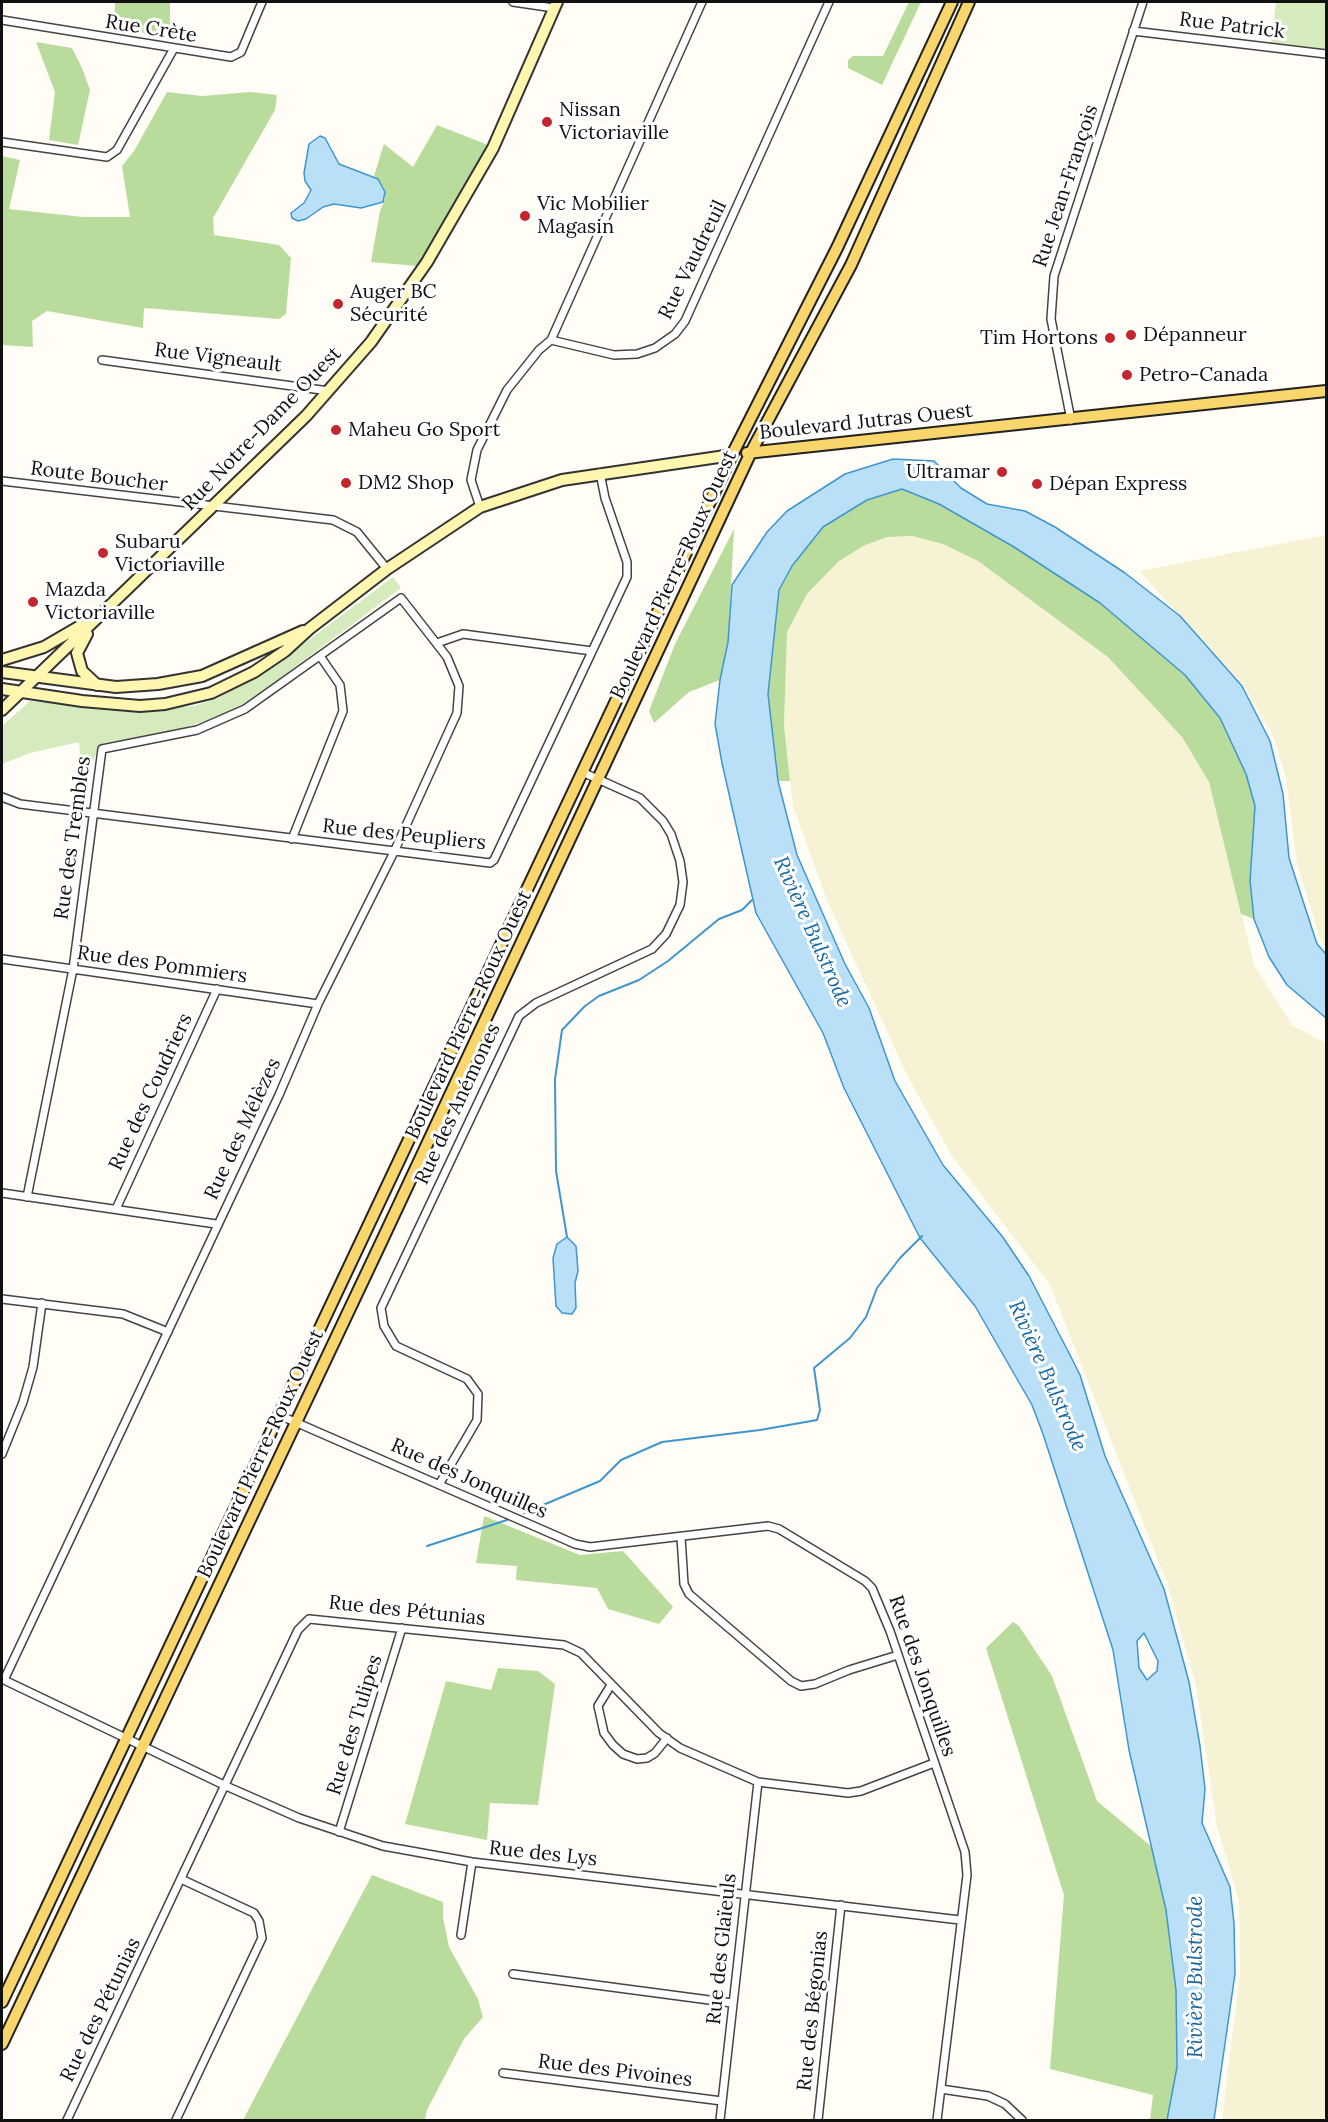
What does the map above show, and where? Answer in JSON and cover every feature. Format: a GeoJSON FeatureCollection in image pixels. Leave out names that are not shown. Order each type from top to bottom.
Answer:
{"type":"FeatureCollection","features":[{"type":"Feature","properties":{"kind":"main road","name":"Boulevard Pierre-Roux Ouest"},"geometry":{"type":"LineString","coordinates":[[2,2002],[732,455],[837,248],[952,2]]}},
{"type":"Feature","properties":{"kind":"main road","name":"Boulevard Pierre-Roux Ouest"},"geometry":{"type":"LineString","coordinates":[[2,2044],[751,452],[851,265],[969,2]]}},
{"type":"Feature","properties":{"kind":"main road","name":"Rue Notre-Dame Ouest"},"geometry":{"type":"LineString","coordinates":[[2,710],[213,507],[329,391],[371,342],[427,262],[493,148],[556,5]]}},
{"type":"Feature","properties":{"kind":"main road","name":"Boulevard Jutras Ouest"},"geometry":{"type":"LineString","coordinates":[[2,689],[116,705],[165,704],[211,693],[254,672],[285,651],[309,629],[387,569],[480,507],[535,487],[600,473],[751,452],[1071,420],[1326,391]]}},
{"type":"Feature","properties":{"kind":"main road"},"geometry":{"type":"LineString","coordinates":[[2,660],[44,647],[101,615]]}},
{"type":"Feature","properties":{"kind":"main road"},"geometry":{"type":"LineString","coordinates":[[97,686],[82,671],[77,653],[101,615]]}},
{"type":"Feature","properties":{"kind":"main road","name":"Boulevard Jutras Ouest"},"geometry":{"type":"LineString","coordinates":[[2,672],[97,686],[136,687],[202,676],[228,667],[277,640],[309,629]]}},
{"type":"Feature","properties":{"kind":"street","name":"Rue Crète"},"geometry":{"type":"LineString","coordinates":[[2,21],[173,50],[231,57],[241,52],[262,2]]}},
{"type":"Feature","properties":{"kind":"street"},"geometry":{"type":"LineString","coordinates":[[513,2],[556,5]]}},
{"type":"Feature","properties":{"kind":"street"},"geometry":{"type":"LineString","coordinates":[[480,507],[471,480],[472,469],[485,432],[502,398],[522,368],[551,340],[702,2]]}},
{"type":"Feature","properties":{"kind":"street","name":"Rue Vaudreuil"},"geometry":{"type":"LineString","coordinates":[[551,340],[614,356],[636,354],[655,348],[675,334],[685,321],[730,225],[829,2]]}},
{"type":"Feature","properties":{"kind":"street","name":"Rue Jean-François"},"geometry":{"type":"LineString","coordinates":[[1071,420],[1051,319],[1053,276],[1143,2]]}},
{"type":"Feature","properties":{"kind":"street","name":"Rue Patrick"},"geometry":{"type":"LineString","coordinates":[[1133,31],[1326,54]]}},
{"type":"Feature","properties":{"kind":"street"},"geometry":{"type":"LineString","coordinates":[[2,142],[107,158],[117,150],[173,50]]}},
{"type":"Feature","properties":{"kind":"street","name":"Rue Vigneault"},"geometry":{"type":"LineString","coordinates":[[102,360],[329,391]]}},
{"type":"Feature","properties":{"kind":"street","name":"Rue des Peupliers"},"geometry":{"type":"LineString","coordinates":[[2,797],[20,804],[292,839],[484,863],[494,860],[592,651],[628,568],[600,473]]}},
{"type":"Feature","properties":{"kind":"street","name":"Route Boucher"},"geometry":{"type":"LineString","coordinates":[[2,481],[339,522],[357,532],[387,569]]}},
{"type":"Feature","properties":{"kind":"street","name":"Rue des Mélèzes"},"geometry":{"type":"LineString","coordinates":[[3,1680],[168,1332],[216,1224],[279,1095],[318,1004],[394,852],[457,713],[460,699],[455,673],[437,643],[401,598]]}},
{"type":"Feature","properties":{"kind":"street","name":"Rue des Trembles"},"geometry":{"type":"LineString","coordinates":[[27,1197],[73,969],[102,749],[180,735],[219,722],[245,709],[401,598]]}},
{"type":"Feature","properties":{"kind":"street"},"geometry":{"type":"LineString","coordinates":[[437,643],[464,634],[592,651]]}},
{"type":"Feature","properties":{"kind":"street"},"geometry":{"type":"LineString","coordinates":[[292,839],[343,711],[340,685],[320,656]]}},
{"type":"Feature","properties":{"kind":"street","name":"Rue des Anémones"},"geometry":{"type":"LineString","coordinates":[[440,1483],[477,1420],[478,1394],[467,1379],[396,1346],[384,1326],[381,1308],[519,1016],[536,1003],[652,949],[666,934],[680,905],[683,882],[680,861],[671,834],[663,822],[640,798],[582,772]]}},
{"type":"Feature","properties":{"kind":"street","name":"Rue des Pommiers"},"geometry":{"type":"LineString","coordinates":[[2,959],[318,1004]]}},
{"type":"Feature","properties":{"kind":"street","name":"Rue des Coudriers"},"geometry":{"type":"LineString","coordinates":[[116,1209],[217,989]]}},
{"type":"Feature","properties":{"kind":"street"},"geometry":{"type":"LineString","coordinates":[[2,1193],[216,1224]]}},
{"type":"Feature","properties":{"kind":"street"},"geometry":{"type":"LineString","coordinates":[[2,1299],[123,1314],[168,1332]]}},
{"type":"Feature","properties":{"kind":"street"},"geometry":{"type":"LineString","coordinates":[[2,1454],[26,1394],[42,1303]]}},
{"type":"Feature","properties":{"kind":"street","name":"Rue des Jonquilles"},"geometry":{"type":"LineString","coordinates":[[279,1415],[440,1483],[575,1544],[590,1547],[768,1526],[779,1529],[865,1581],[872,1588],[898,1655],[965,1852],[967,1875],[937,2121]]}},
{"type":"Feature","properties":{"kind":"street"},"geometry":{"type":"LineString","coordinates":[[681,1537],[684,1584],[689,1594],[791,1681],[801,1686],[815,1683],[898,1655]]}},
{"type":"Feature","properties":{"kind":"street","name":"Rue des Pétunias"},"geometry":{"type":"LineString","coordinates":[[67,2121],[303,1623],[315,1618],[564,1645],[580,1653],[667,1738],[705,1761],[758,1782],[848,1792],[861,1791],[934,1763]]}},
{"type":"Feature","properties":{"kind":"street","name":"Rue des Tulipes"},"geometry":{"type":"LineString","coordinates":[[339,1832],[402,1628]]}},
{"type":"Feature","properties":{"kind":"street","name":"Rue des Lys"},"geometry":{"type":"LineString","coordinates":[[3,1680],[226,1786],[339,1832],[419,1855],[960,1920]]}},
{"type":"Feature","properties":{"kind":"street"},"geometry":{"type":"LineString","coordinates":[[611,1684],[598,1707],[602,1726],[613,1745],[623,1754],[637,1759],[647,1758],[655,1753],[667,1738]]}},
{"type":"Feature","properties":{"kind":"street","name":"Rue des Glaïeuls"},"geometry":{"type":"LineString","coordinates":[[720,2121],[758,1782]]}},
{"type":"Feature","properties":{"kind":"street"},"geometry":{"type":"LineString","coordinates":[[461,1935],[472,1863]]}},
{"type":"Feature","properties":{"kind":"street"},"geometry":{"type":"LineString","coordinates":[[176,2121],[262,1938],[259,1921],[254,1913],[181,1879]]}},
{"type":"Feature","properties":{"kind":"street","name":"Rue des Bégonias"},"geometry":{"type":"LineString","coordinates":[[818,2121],[841,1905]]}},
{"type":"Feature","properties":{"kind":"street"},"geometry":{"type":"LineString","coordinates":[[513,1974],[732,2003]]}},
{"type":"Feature","properties":{"kind":"street","name":"Rue des Pivoines"},"geometry":{"type":"LineString","coordinates":[[503,2073],[722,2101]]}},
{"type":"Feature","properties":{"kind":"street"},"geometry":{"type":"LineString","coordinates":[[941,2089],[988,2096],[1005,2104],[1022,2121]]}},
{"type":"Feature","properties":{"kind":"shaded area"},"geometry":{"type":"Polygon","coordinates":[[[1326,535],[1326,948],[1321,941],[1297,864],[1286,777],[1273,736],[1243,684],[1139,571],[1326,535]]]}},
{"type":"Feature","properties":{"kind":"shaded area"},"geometry":{"type":"Polygon","coordinates":[[[912,536],[939,542],[978,561],[1109,657],[1182,737],[1209,782],[1254,965],[1293,1026],[1326,1043],[1326,2120],[1222,2120],[1240,1972],[1239,1901],[1217,1826],[1196,1686],[1167,1583],[1050,1285],[951,1155],[908,1077],[828,903],[793,806],[784,726],[787,631],[807,594],[838,562],[863,546],[887,537],[912,536]]]}},
{"type":"Feature","properties":{"kind":"green space"},"geometry":{"type":"Polygon","coordinates":[[[115,2],[170,2],[170,37],[114,28],[115,2]]]}},
{"type":"Feature","properties":{"kind":"green space"},"geometry":{"type":"Polygon","coordinates":[[[909,2],[921,2],[882,85],[848,68],[848,60],[853,56],[883,56],[909,2]]]}},
{"type":"Feature","properties":{"kind":"green space"},"geometry":{"type":"Polygon","coordinates":[[[1276,2],[1326,2],[1326,54],[1271,47],[1276,2]]]}},
{"type":"Feature","properties":{"kind":"green space"},"geometry":{"type":"Polygon","coordinates":[[[36,42],[72,48],[82,68],[90,90],[78,145],[49,140],[55,92],[36,42]]]}},
{"type":"Feature","properties":{"kind":"green space"},"geometry":{"type":"Polygon","coordinates":[[[167,92],[202,96],[250,92],[277,95],[275,110],[213,218],[214,235],[279,245],[291,258],[286,314],[279,319],[144,308],[143,328],[47,311],[32,321],[33,347],[2,345],[2,156],[20,160],[9,209],[83,217],[130,217],[122,166],[134,151],[167,92]]]}},
{"type":"Feature","properties":{"kind":"green space"},"geometry":{"type":"Polygon","coordinates":[[[437,125],[488,145],[448,219],[417,266],[371,262],[380,211],[385,199],[384,188],[374,176],[384,144],[413,167],[437,125]]]}},
{"type":"Feature","properties":{"kind":"green space"},"geometry":{"type":"Polygon","coordinates":[[[902,489],[939,504],[1014,547],[1100,603],[1185,675],[1220,718],[1246,774],[1255,806],[1250,881],[1254,919],[1241,914],[1209,782],[1182,737],[1108,657],[978,561],[943,544],[912,536],[887,537],[863,546],[838,562],[807,594],[787,632],[784,726],[790,781],[778,781],[768,694],[779,590],[792,566],[823,527],[867,500],[902,489]]]}},
{"type":"Feature","properties":{"kind":"green space"},"geometry":{"type":"Polygon","coordinates":[[[734,529],[728,642],[720,680],[689,692],[654,723],[649,711],[675,644],[734,529]]]}},
{"type":"Feature","properties":{"kind":"green space"},"geometry":{"type":"Polygon","coordinates":[[[393,577],[401,588],[245,703],[218,717],[174,731],[104,743],[98,748],[92,765],[81,765],[79,742],[30,753],[2,764],[2,726],[30,701],[118,710],[194,706],[218,698],[278,663],[393,577]]]}},
{"type":"Feature","properties":{"kind":"green space"},"geometry":{"type":"Polygon","coordinates":[[[484,1516],[580,1555],[623,1551],[673,1607],[659,1624],[608,1609],[597,1588],[516,1580],[517,1566],[476,1563],[484,1516]]]}},
{"type":"Feature","properties":{"kind":"green space"},"geometry":{"type":"Polygon","coordinates":[[[1013,1622],[1019,1626],[1052,1676],[1097,1801],[1152,1847],[1166,1911],[1176,1990],[1177,2067],[1167,2120],[1150,2120],[1153,2095],[1050,2069],[1064,1895],[986,1648],[1013,1622]]]}},
{"type":"Feature","properties":{"kind":"green space"},"geometry":{"type":"Polygon","coordinates":[[[498,1668],[538,1671],[555,1684],[538,1805],[490,1803],[487,1840],[405,1824],[446,1681],[491,1690],[498,1668]]]}},
{"type":"Feature","properties":{"kind":"green space"},"geometry":{"type":"Polygon","coordinates":[[[372,1875],[443,1902],[443,1918],[449,1947],[478,1999],[483,2017],[464,2039],[427,2110],[425,2120],[243,2120],[372,1875]]]}},
{"type":"Feature","properties":{"kind":"water"},"geometry":{"type":"Polygon","coordinates":[[[320,136],[325,138],[339,164],[378,179],[385,192],[383,202],[361,208],[334,204],[323,207],[306,219],[298,221],[292,218],[291,213],[304,203],[311,190],[305,181],[304,173],[309,144],[320,136]]]}},
{"type":"Feature","properties":{"kind":"water","name":"Rivière Bulstrode"},"geometry":{"type":"Polygon","coordinates":[[[893,459],[934,461],[961,488],[987,504],[1025,511],[1055,527],[1125,573],[1180,616],[1242,686],[1270,741],[1283,794],[1289,858],[1317,944],[1326,954],[1326,1018],[1287,985],[1269,957],[1254,919],[1250,881],[1255,806],[1246,774],[1220,718],[1185,675],[1100,603],[1014,547],[939,504],[902,489],[867,500],[823,527],[792,566],[779,590],[768,694],[778,781],[797,855],[845,964],[869,1008],[895,1081],[943,1165],[1002,1236],[1029,1276],[1080,1375],[1105,1456],[1164,1589],[1189,1682],[1200,1746],[1205,1789],[1202,1823],[1230,1887],[1234,1923],[1235,1974],[1214,2120],[1167,2120],[1177,2067],[1176,1990],[1166,1910],[1129,1750],[1113,1650],[1043,1434],[1032,1405],[975,1306],[920,1238],[844,1088],[823,1033],[756,913],[722,763],[715,724],[720,680],[728,642],[732,585],[767,532],[787,511],[845,474],[893,459]],[[1144,1633],[1137,1641],[1139,1668],[1147,1680],[1157,1671],[1158,1661],[1144,1633]]]}},
{"type":"Feature","properties":{"kind":"water"},"geometry":{"type":"Polygon","coordinates":[[[567,1237],[576,1246],[578,1271],[575,1283],[576,1308],[572,1314],[562,1313],[556,1306],[553,1258],[557,1244],[567,1237]]]}},
{"type":"Feature","properties":{"kind":"waterway"},"geometry":{"type":"LineString","coordinates":[[567,1237],[556,1171],[555,1079],[562,1030],[585,1006],[599,996],[639,980],[668,961],[719,919],[742,910],[752,900]]}},
{"type":"Feature","properties":{"kind":"waterway"},"geometry":{"type":"LineString","coordinates":[[524,1513],[600,1481],[621,1460],[662,1442],[760,1430],[817,1420],[820,1410],[814,1368],[850,1338],[866,1317],[877,1288],[900,1258],[922,1236]]}},
{"type":"Feature","properties":{"kind":"waterway"},"geometry":{"type":"LineString","coordinates":[[427,1546],[507,1520]]}},
{"type":"Feature","properties":{"kind":"place","name":"Nissan Victoriaville"},"geometry":{"type":"Point","coordinates":[547,122]}},
{"type":"Feature","properties":{"kind":"place","name":"Vic Mobilier Magasin"},"geometry":{"type":"Point","coordinates":[525,216]}},
{"type":"Feature","properties":{"kind":"place","name":"Auger BC Sécurité"},"geometry":{"type":"Point","coordinates":[338,304]}},
{"type":"Feature","properties":{"kind":"place","name":"Dépanneur"},"geometry":{"type":"Point","coordinates":[1131,335]}},
{"type":"Feature","properties":{"kind":"place","name":"Tim Hortons"},"geometry":{"type":"Point","coordinates":[1110,338]}},
{"type":"Feature","properties":{"kind":"place","name":"Petro-Canada"},"geometry":{"type":"Point","coordinates":[1127,375]}},
{"type":"Feature","properties":{"kind":"place","name":"Maheu Go Sport"},"geometry":{"type":"Point","coordinates":[336,430]}},
{"type":"Feature","properties":{"kind":"place","name":"Ultramar"},"geometry":{"type":"Point","coordinates":[1002,472]}},
{"type":"Feature","properties":{"kind":"place","name":"DM2 Shop"},"geometry":{"type":"Point","coordinates":[346,483]}},
{"type":"Feature","properties":{"kind":"place","name":"Dépan Express"},"geometry":{"type":"Point","coordinates":[1037,484]}},
{"type":"Feature","properties":{"kind":"place","name":"Subaru Victoriaville"},"geometry":{"type":"Point","coordinates":[103,553]}},
{"type":"Feature","properties":{"kind":"place","name":"Mazda Victoriaville"},"geometry":{"type":"Point","coordinates":[33,602]}}]}
